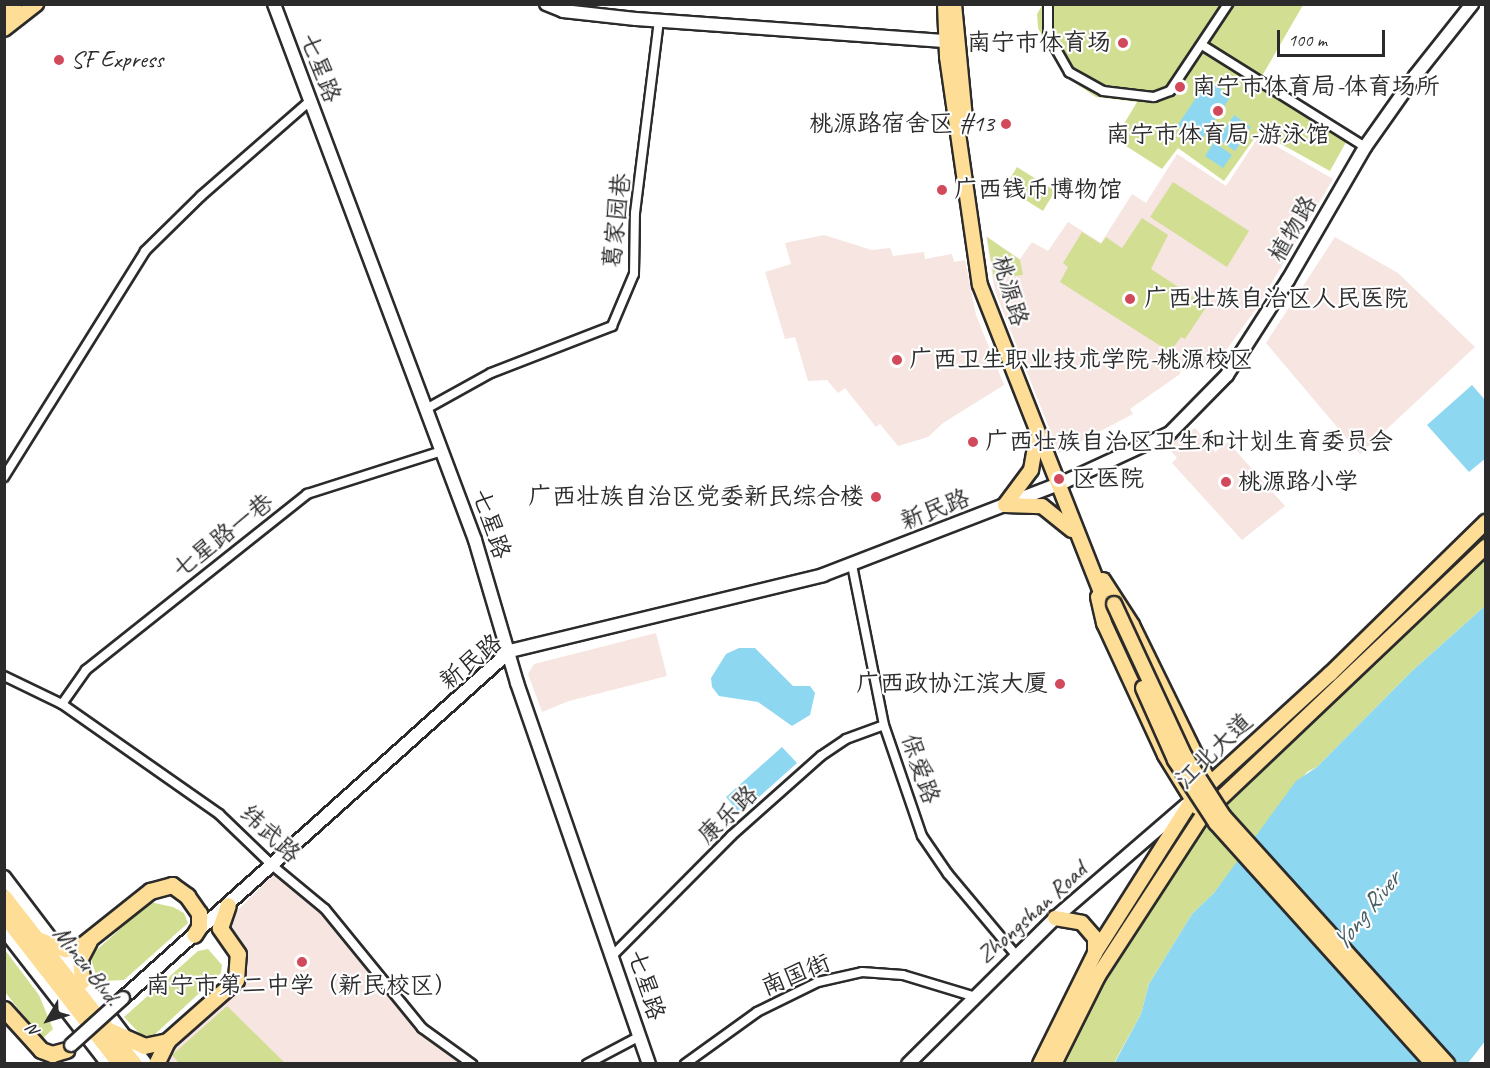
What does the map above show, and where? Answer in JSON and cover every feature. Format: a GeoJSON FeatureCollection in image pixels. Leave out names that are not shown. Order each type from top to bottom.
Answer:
{"type":"FeatureCollection","features":[{"type":"Feature","properties":{"kind":"highway"},"geometry":{"type":"LineString","coordinates":[[37,939],[56,947],[72,949],[89,941],[160,886],[172,885],[195,906],[212,912],[228,905]]}},
{"type":"Feature","properties":{"kind":"highway","name":"Minzu Blvd."},"geometry":{"type":"LineString","coordinates":[[4,897],[134,1064]]}},
{"type":"Feature","properties":{"kind":"highway"},"geometry":{"type":"LineString","coordinates":[[107,1029],[128,1040],[150,1047],[167,1041],[236,980],[238,954],[228,942],[220,921],[228,905]]}},
{"type":"Feature","properties":{"kind":"highway"},"geometry":{"type":"LineString","coordinates":[[191,938],[201,920],[195,906]]}},
{"type":"Feature","properties":{"kind":"highway","name":"Minzu Blvd."},"geometry":{"type":"LineString","coordinates":[[4,915],[120,1064]]}},
{"type":"Feature","properties":{"kind":"highway"},"geometry":{"type":"LineString","coordinates":[[191,938],[207,934],[228,942]]}},
{"type":"Feature","properties":{"kind":"highway"},"geometry":{"type":"LineString","coordinates":[[82,981],[80,958],[89,941]]}},
{"type":"Feature","properties":{"kind":"highway"},"geometry":{"type":"LineString","coordinates":[[4,1009],[34,1045],[52,1054],[65,1053]]}},
{"type":"Feature","properties":{"kind":"highway"},"geometry":{"type":"LineString","coordinates":[[156,1064],[167,1041]]}},
{"type":"Feature","properties":{"kind":"highway"},"geometry":{"type":"LineString","coordinates":[[34,1045],[38,1064]]}},
{"type":"Feature","properties":{"kind":"main road"},"geometry":{"type":"LineString","coordinates":[[4,13],[15,4]]}},
{"type":"Feature","properties":{"kind":"main road"},"geometry":{"type":"LineString","coordinates":[[4,29],[36,4]]}},
{"type":"Feature","properties":{"kind":"main road","name":"七星路"},"geometry":{"type":"LineString","coordinates":[[274,4],[475,540],[510,651],[517,683],[614,954],[649,1064]]}},
{"type":"Feature","properties":{"kind":"main road"},"geometry":{"type":"LineString","coordinates":[[546,4],[563,11],[659,20],[950,41]]}},
{"type":"Feature","properties":{"kind":"main road","name":"桃源路"},"geometry":{"type":"LineString","coordinates":[[945,4],[985,284],[1080,540],[1101,581]]}},
{"type":"Feature","properties":{"kind":"main road","name":"桃源路"},"geometry":{"type":"LineString","coordinates":[[954,4],[950,41],[980,285],[1036,432],[1111,605]]}},
{"type":"Feature","properties":{"kind":"main road","name":"植物路"},"geometry":{"type":"LineString","coordinates":[[1060,483],[1170,433],[1213,393],[1288,280],[1365,147],[1414,76],[1472,4]]}},
{"type":"Feature","properties":{"kind":"main road"},"geometry":{"type":"LineString","coordinates":[[1005,505],[1031,471],[1036,456],[1036,432]]}},
{"type":"Feature","properties":{"kind":"main road","name":"新民路"},"geometry":{"type":"LineString","coordinates":[[50,1064],[65,1053],[123,998],[273,866],[510,651],[852,565],[1060,483]]}},
{"type":"Feature","properties":{"kind":"main road"},"geometry":{"type":"LineString","coordinates":[[1005,505],[1042,506],[1055,513],[1080,540]]}},
{"type":"Feature","properties":{"kind":"main road","name":"江北大道"},"geometry":{"type":"LineString","coordinates":[[1040,1064],[1095,953],[1192,800],[1209,782],[1330,674],[1485,522]]}},
{"type":"Feature","properties":{"kind":"main road","name":"江北大道"},"geometry":{"type":"LineString","coordinates":[[1054,1064],[1098,976],[1203,815],[1340,688],[1485,546]]}},
{"type":"Feature","properties":{"kind":"main road"},"geometry":{"type":"LineString","coordinates":[[1101,581],[1132,625],[1219,798]]}},
{"type":"Feature","properties":{"kind":"main road"},"geometry":{"type":"LineString","coordinates":[[1101,581],[1104,623],[1164,756],[1203,815]]}},
{"type":"Feature","properties":{"kind":"main road"},"geometry":{"type":"LineString","coordinates":[[1111,605],[1175,760],[1216,823],[1433,1064]]}},
{"type":"Feature","properties":{"kind":"main road"},"geometry":{"type":"LineString","coordinates":[[1111,605],[1184,755],[1224,817],[1447,1064]]}},
{"type":"Feature","properties":{"kind":"main road","name":"Zhongshan Road"},"geometry":{"type":"LineString","coordinates":[[908,1064],[972,996],[1055,918],[1192,800]]}},
{"type":"Feature","properties":{"kind":"main road"},"geometry":{"type":"LineString","coordinates":[[4,877],[146,1064]]}},
{"type":"Feature","properties":{"kind":"main road"},"geometry":{"type":"LineString","coordinates":[[1055,918],[1082,923],[1095,938],[1095,953]]}},
{"type":"Feature","properties":{"kind":"main road"},"geometry":{"type":"LineString","coordinates":[[4,930],[108,1064]]}},
{"type":"Feature","properties":{"kind":"street"},"geometry":{"type":"LineString","coordinates":[[1048,4],[1048,35],[1069,72],[1103,91],[1163,95],[1170,91],[1228,4]]}},
{"type":"Feature","properties":{"kind":"street","name":"葛家园巷"},"geometry":{"type":"LineString","coordinates":[[426,410],[490,373],[612,326],[634,274],[635,213],[659,20]]}},
{"type":"Feature","properties":{"kind":"street"},"geometry":{"type":"LineString","coordinates":[[1202,45],[1365,147]]}},
{"type":"Feature","properties":{"kind":"street"},"geometry":{"type":"LineString","coordinates":[[4,477],[145,251],[201,196],[310,102]]}},
{"type":"Feature","properties":{"kind":"street","name":"七星路一巷"},"geometry":{"type":"LineString","coordinates":[[62,704],[86,670],[307,494],[442,451]]}},
{"type":"Feature","properties":{"kind":"street","name":"保爱路"},"geometry":{"type":"LineString","coordinates":[[852,565],[884,725],[922,836],[931,853],[1016,955]]}},
{"type":"Feature","properties":{"kind":"street","name":"纬武路"},"geometry":{"type":"LineString","coordinates":[[4,676],[62,704],[219,814],[273,866],[325,909],[422,1028],[472,1064]]}},
{"type":"Feature","properties":{"kind":"street","name":"康乐路"},"geometry":{"type":"LineString","coordinates":[[614,954],[731,836],[821,756],[846,739],[884,725]]}},
{"type":"Feature","properties":{"kind":"street","name":"南国街"},"geometry":{"type":"LineString","coordinates":[[685,1064],[757,1012],[818,982],[862,972],[903,975],[972,996]]}},
{"type":"Feature","properties":{"kind":"street"},"geometry":{"type":"LineString","coordinates":[[587,1064],[640,1036]]}},
{"type":"Feature","properties":{"kind":"shaded area","name":"广西壮族自治区人民医院"},"geometry":{"type":"Polygon","coordinates":[[[1259,136],[1333,179],[1258,306],[1212,370],[1197,364],[1181,365],[1180,374],[1130,409],[1133,414],[1059,453],[995,291],[986,236],[1020,259],[1032,242],[1048,251],[1068,222],[1101,243],[1132,194],[1146,203],[1177,154],[1226,186],[1259,136]]]}},
{"type":"Feature","properties":{"kind":"shaded area","name":"广西卫生职业技术学院-桃源校区"},"geometry":{"type":"Polygon","coordinates":[[[824,235],[872,250],[890,248],[893,256],[924,252],[925,259],[952,254],[954,262],[965,260],[976,315],[1004,385],[943,423],[928,437],[898,446],[880,424],[876,427],[845,388],[838,393],[827,380],[808,381],[795,337],[785,339],[765,272],[791,264],[785,243],[824,235]]]}},
{"type":"Feature","properties":{"kind":"shaded area"},"geometry":{"type":"Polygon","coordinates":[[[1335,237],[1398,273],[1475,347],[1360,454],[1266,343],[1335,237]]]}},
{"type":"Feature","properties":{"kind":"shaded area","name":"桃源路小学"},"geometry":{"type":"Polygon","coordinates":[[[1195,428],[1215,452],[1228,442],[1285,506],[1242,540],[1172,463],[1177,458],[1166,445],[1195,428]]]}},
{"type":"Feature","properties":{"kind":"shaded area"},"geometry":{"type":"Polygon","coordinates":[[[656,633],[667,676],[569,701],[542,712],[528,674],[534,664],[656,633]]]}},
{"type":"Feature","properties":{"kind":"shaded area","name":"南宁市第二中学（新民校区）"},"geometry":{"type":"Polygon","coordinates":[[[274,874],[322,914],[420,1034],[460,1063],[163,1064],[167,1048],[235,989],[227,925],[230,918],[274,874]]]}},
{"type":"Feature","properties":{"kind":"green space","name":"南宁市体育局-体育场所"},"geometry":{"type":"Polygon","coordinates":[[[1043,4],[1303,5],[1262,76],[1350,135],[1330,171],[1259,132],[1224,181],[1178,148],[1162,169],[1115,139],[1137,102],[1096,97],[1066,77],[1038,28],[1037,14],[1043,4]]]}},
{"type":"Feature","properties":{"kind":"green space"},"geometry":{"type":"Polygon","coordinates":[[[1017,167],[1055,191],[1043,211],[1005,187],[1017,167]]]}},
{"type":"Feature","properties":{"kind":"green space"},"geometry":{"type":"Polygon","coordinates":[[[1173,182],[1249,231],[1227,267],[1150,217],[1173,182]]]}},
{"type":"Feature","properties":{"kind":"green space"},"geometry":{"type":"Polygon","coordinates":[[[1142,218],[1168,235],[1151,269],[1207,306],[1185,339],[1181,337],[1170,352],[1060,282],[1068,267],[1063,263],[1082,232],[1101,244],[1106,237],[1122,248],[1142,218]]]}},
{"type":"Feature","properties":{"kind":"green space"},"geometry":{"type":"Polygon","coordinates":[[[987,237],[1020,260],[1023,275],[994,278],[987,237]]]}},
{"type":"Feature","properties":{"kind":"green space"},"geometry":{"type":"Polygon","coordinates":[[[1485,546],[1485,606],[1412,671],[1317,767],[1307,772],[1214,893],[1192,914],[1149,984],[1141,1014],[1114,1063],[1054,1064],[1098,976],[1203,815],[1485,546]]]}},
{"type":"Feature","properties":{"kind":"green space"},"geometry":{"type":"Polygon","coordinates":[[[150,902],[173,907],[184,913],[188,923],[124,980],[102,981],[96,975],[90,956],[150,902]]]}},
{"type":"Feature","properties":{"kind":"green space"},"geometry":{"type":"Polygon","coordinates":[[[208,949],[222,965],[221,973],[152,1037],[141,1035],[124,1017],[198,951],[208,949]]]}},
{"type":"Feature","properties":{"kind":"green space"},"geometry":{"type":"Polygon","coordinates":[[[5,950],[39,995],[53,1029],[42,1039],[5,992],[5,950]]]}},
{"type":"Feature","properties":{"kind":"green space"},"geometry":{"type":"Polygon","coordinates":[[[227,1006],[285,1063],[179,1063],[172,1055],[227,1006]]]}},
{"type":"Feature","properties":{"kind":"water"},"geometry":{"type":"Polygon","coordinates":[[[1208,80],[1231,96],[1200,142],[1177,126],[1208,80]]]}},
{"type":"Feature","properties":{"kind":"water"},"geometry":{"type":"Polygon","coordinates":[[[1234,115],[1251,127],[1235,151],[1218,139],[1234,115]]]}},
{"type":"Feature","properties":{"kind":"water"},"geometry":{"type":"Polygon","coordinates":[[[1214,142],[1232,155],[1223,168],[1205,156],[1214,142]]]}},
{"type":"Feature","properties":{"kind":"water"},"geometry":{"type":"Polygon","coordinates":[[[1472,385],[1485,400],[1486,458],[1469,472],[1427,425],[1472,385]]]}},
{"type":"Feature","properties":{"kind":"water","name":"Yong River"},"geometry":{"type":"Polygon","coordinates":[[[1485,606],[1486,1040],[1468,1063],[1114,1064],[1141,1014],[1149,984],[1192,914],[1214,893],[1296,781],[1317,767],[1412,671],[1485,606]]]}},
{"type":"Feature","properties":{"kind":"water"},"geometry":{"type":"Polygon","coordinates":[[[739,648],[755,648],[793,686],[810,686],[815,693],[810,715],[792,726],[758,702],[719,696],[712,687],[711,678],[726,654],[739,648]]]}},
{"type":"Feature","properties":{"kind":"water"},"geometry":{"type":"Polygon","coordinates":[[[782,747],[797,763],[740,814],[726,797],[782,747]]]}},
{"type":"Feature","properties":{"kind":"place","name":"南宁市体育场"},"geometry":{"type":"Point","coordinates":[1123,43]}},
{"type":"Feature","properties":{"kind":"place","name":"SF Express"},"geometry":{"type":"Point","coordinates":[59,60]}},
{"type":"Feature","properties":{"kind":"place","name":"南宁市体育局-体育场所"},"geometry":{"type":"Point","coordinates":[1180,87]}},
{"type":"Feature","properties":{"kind":"place","name":"南宁市体育局-游泳馆"},"geometry":{"type":"Point","coordinates":[1218,111]}},
{"type":"Feature","properties":{"kind":"place","name":"桃源路宿舍区 #13"},"geometry":{"type":"Point","coordinates":[1006,124]}},
{"type":"Feature","properties":{"kind":"place","name":"广西钱币博物馆"},"geometry":{"type":"Point","coordinates":[942,190]}},
{"type":"Feature","properties":{"kind":"place","name":"广西壮族自治区人民医院"},"geometry":{"type":"Point","coordinates":[1130,299]}},
{"type":"Feature","properties":{"kind":"place","name":"广西卫生职业技术学院-桃源校区"},"geometry":{"type":"Point","coordinates":[897,360]}},
{"type":"Feature","properties":{"kind":"place","name":"广西壮族自治区卫生和计划生育委员会"},"geometry":{"type":"Point","coordinates":[973,442]}},
{"type":"Feature","properties":{"kind":"place","name":"区医院"},"geometry":{"type":"Point","coordinates":[1059,479]}},
{"type":"Feature","properties":{"kind":"place","name":"桃源路小学"},"geometry":{"type":"Point","coordinates":[1226,482]}},
{"type":"Feature","properties":{"kind":"place","name":"广西壮族自治区党委新民综合楼"},"geometry":{"type":"Point","coordinates":[876,497]}},
{"type":"Feature","properties":{"kind":"place","name":"广西政协江滨大厦"},"geometry":{"type":"Point","coordinates":[1060,684]}},
{"type":"Feature","properties":{"kind":"place","name":"南宁市第二中学（新民校区）"},"geometry":{"type":"Point","coordinates":[302,962]}}]}
